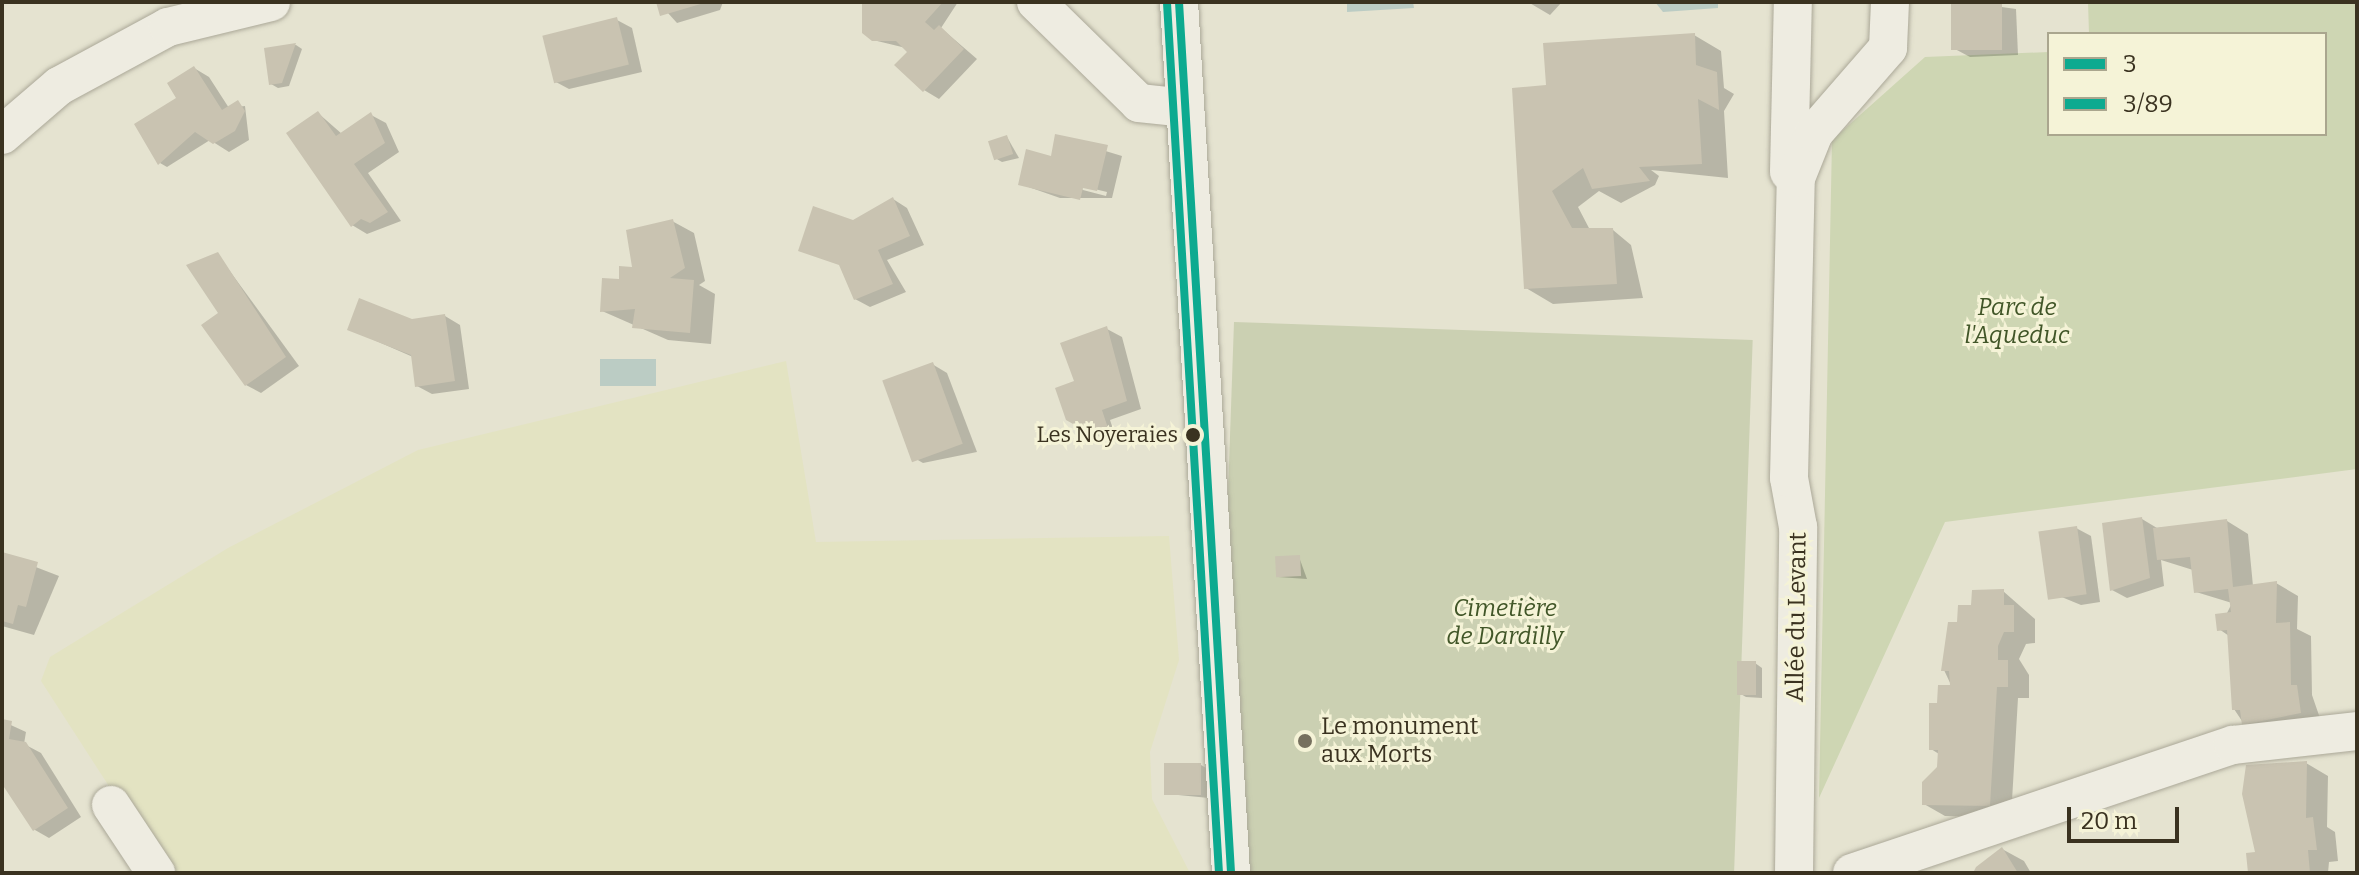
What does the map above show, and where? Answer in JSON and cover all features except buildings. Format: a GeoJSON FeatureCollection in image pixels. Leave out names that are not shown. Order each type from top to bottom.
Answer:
{"type":"FeatureCollection","features":[{"type":"Feature","properties":{"kind":"street"},"geometry":{"type":"LineString","coordinates":[[2,135],[59,86],[168,27],[271,2]]}},
{"type":"Feature","properties":{"kind":"street"},"geometry":{"type":"LineString","coordinates":[[1036,2],[1139,103],[1185,108]]}},
{"type":"Feature","properties":{"kind":"street"},"geometry":{"type":"LineString","coordinates":[[1179,2],[1231,873]]}},
{"type":"Feature","properties":{"kind":"street","name":"Allée du Levant"},"geometry":{"type":"LineString","coordinates":[[1793,2],[1790,82],[1794,873]]}},
{"type":"Feature","properties":{"kind":"street","name":"Allée du Levant"},"geometry":{"type":"LineString","coordinates":[[1792,267],[1796,178],[1832,110],[1867,80],[1888,48],[1890,2]]}},
{"type":"Feature","properties":{"kind":"street"},"geometry":{"type":"LineString","coordinates":[[1790,82],[1806,100],[1832,110]]}},
{"type":"Feature","properties":{"kind":"street"},"geometry":{"type":"LineString","coordinates":[[1852,873],[2233,745],[2357,731]]}},
{"type":"Feature","properties":{"kind":"street"},"geometry":{"type":"LineString","coordinates":[[111,805],[156,873]]}},
{"type":"Feature","properties":{"kind":"green space","name":"Parc de l'Aqueduc"},"geometry":{"type":"Polygon","coordinates":[[[2088,2],[2357,2],[2357,469],[1945,522],[1819,798],[1832,140],[1925,57],[2047,52],[2047,136],[2327,136],[2327,32],[2089,32],[2088,2]]]}},
{"type":"Feature","properties":{"kind":"green space","name":"Cimetière de Dardilly"},"geometry":{"type":"Polygon","coordinates":[[[1234,322],[1753,340],[1734,873],[1215,873],[1234,322]]]}},
{"type":"Feature","properties":{"kind":"green space"},"geometry":{"type":"Polygon","coordinates":[[[786,361],[816,542],[1169,536],[1179,660],[1150,752],[1152,799],[1190,873],[165,873],[41,681],[50,657],[228,548],[418,450],[786,361]]]}},
{"type":"Feature","properties":{"kind":"shaded area"},"geometry":{"type":"Polygon","coordinates":[[[1347,2],[1413,2],[1414,8],[1347,12],[1347,2]]]}},
{"type":"Feature","properties":{"kind":"shaded area"},"geometry":{"type":"Polygon","coordinates":[[[1655,2],[1718,2],[1718,8],[1663,12],[1655,2]]]}},
{"type":"Feature","properties":{"kind":"shaded area"},"geometry":{"type":"Polygon","coordinates":[[[600,359],[656,359],[656,386],[600,386],[600,359]]]}},
{"type":"Feature","properties":{"kind":"transit line","name":"3"},"geometry":{"type":"LineString","coordinates":[[1179,2],[1231,873]]}},
{"type":"Feature","properties":{"kind":"transit line","name":"3/89"},"geometry":{"type":"LineString","coordinates":[[1167,3],[1219,873]]}},
{"type":"Feature","properties":{"kind":"place","name":"Les Noyeraies"},"geometry":{"type":"Point","coordinates":[1193,435]}},
{"type":"Feature","properties":{"kind":"place","name":"Le monument aux Morts"},"geometry":{"type":"Point","coordinates":[1305,741]}}]}
